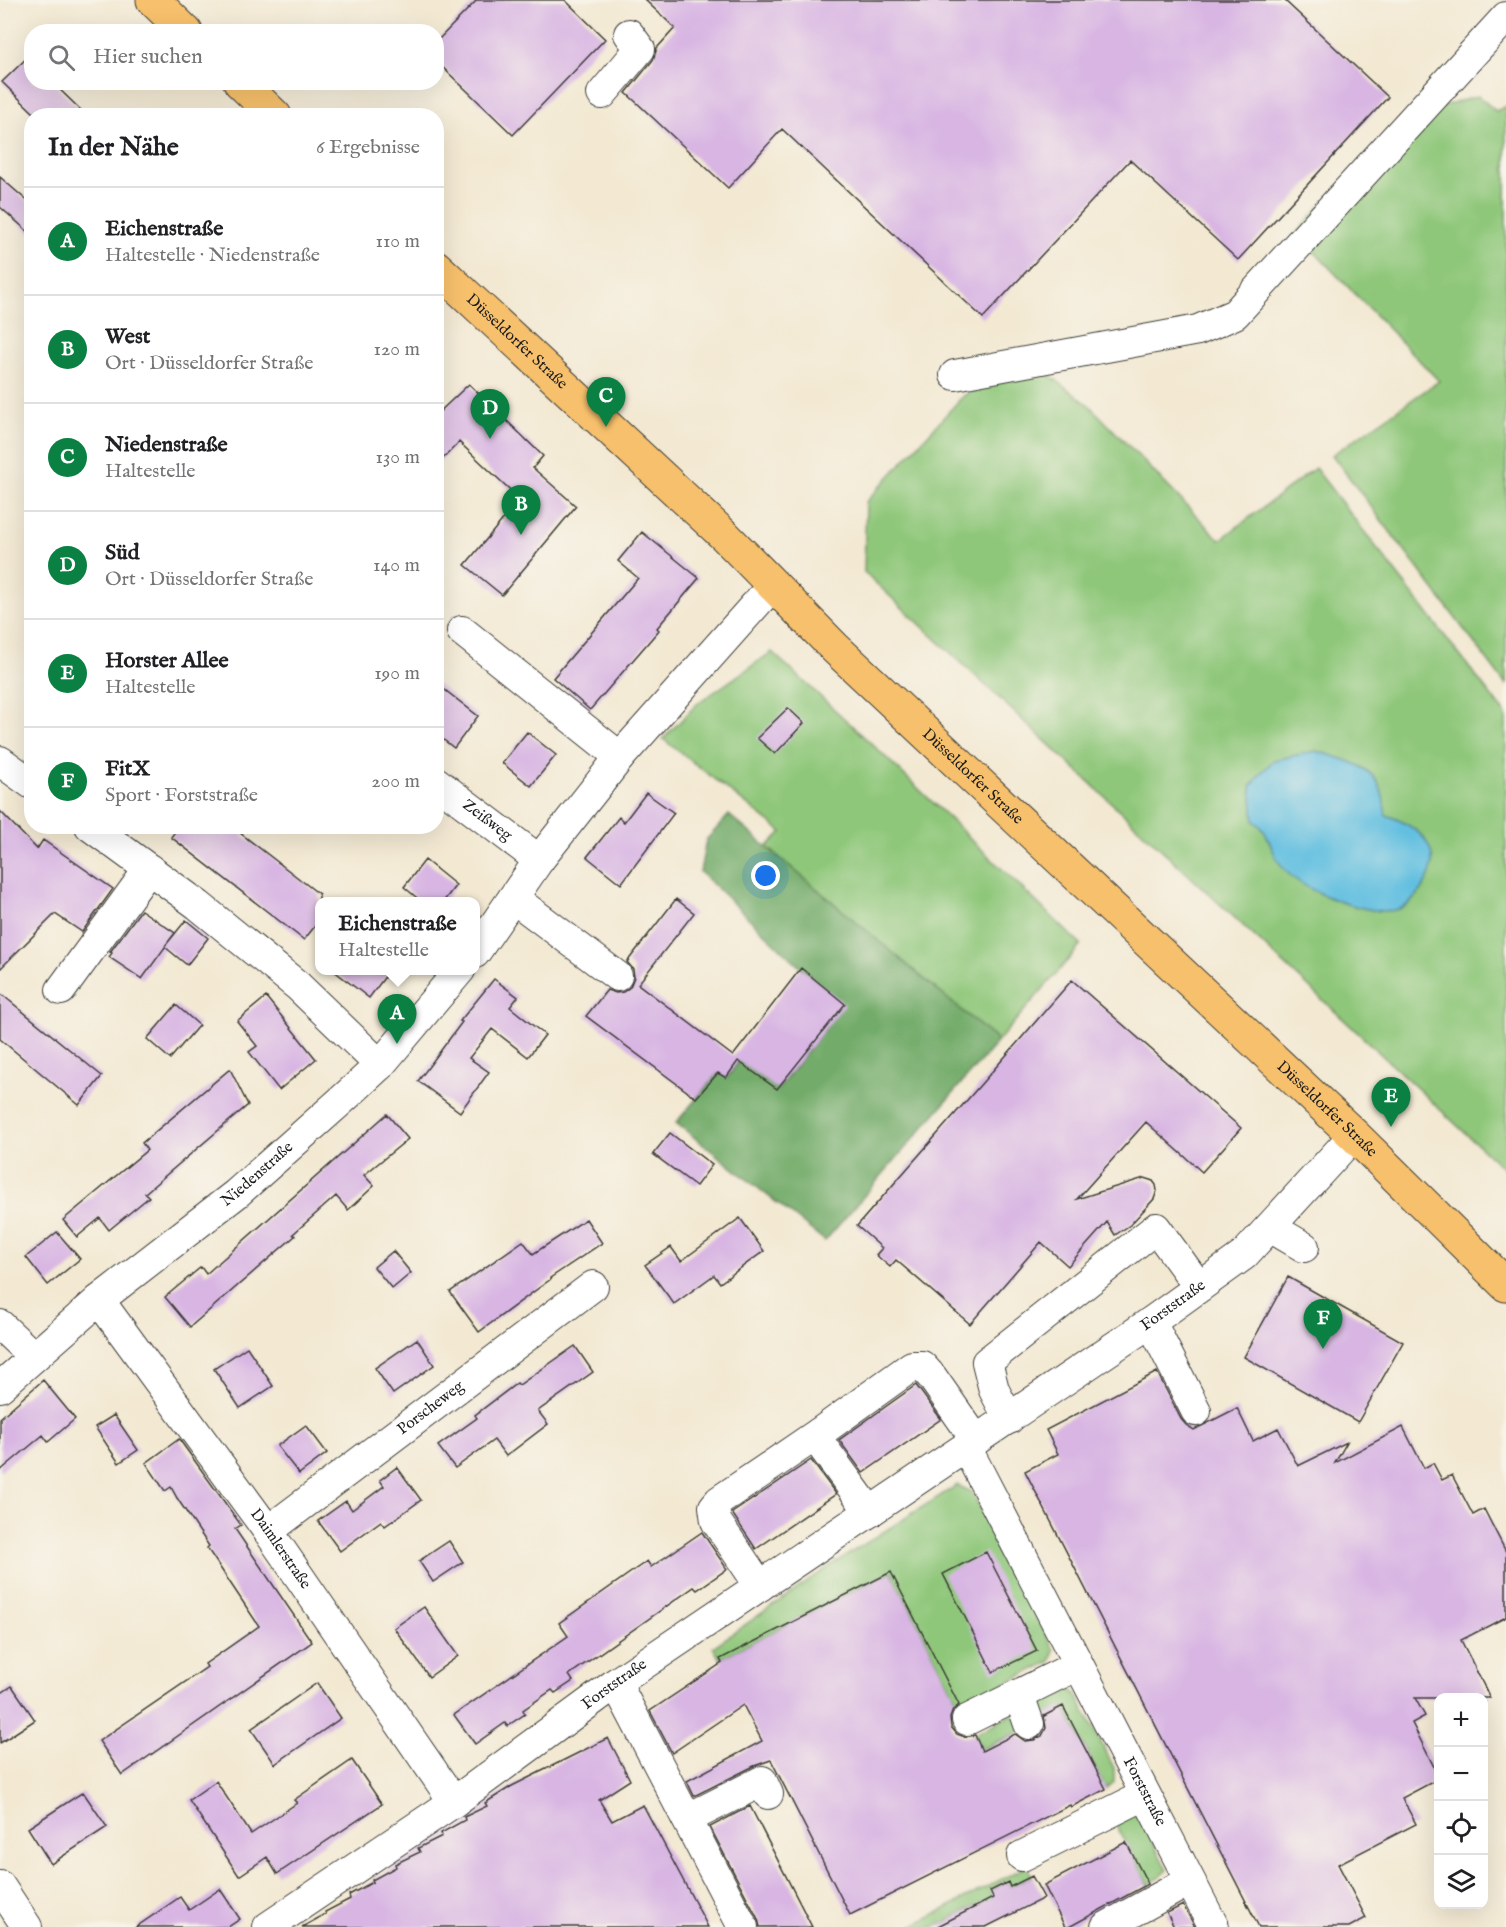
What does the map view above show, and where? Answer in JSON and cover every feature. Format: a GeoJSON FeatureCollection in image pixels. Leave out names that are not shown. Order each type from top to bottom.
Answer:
{"type":"FeatureCollection","features":[{"type":"Feature","properties":{"kind":"main road"},"geometry":{"type":"LineString","coordinates":[[153,0],[178,24]]}},
{"type":"Feature","properties":{"kind":"main road"},"geometry":{"type":"LineString","coordinates":[[248,90],[267,108]]}},
{"type":"Feature","properties":{"kind":"main road","name":"Düsseldorfer Straße"},"geometry":{"type":"LineString","coordinates":[[444,274],[726,537],[844,656],[1354,1134],[1506,1286]]}},
{"type":"Feature","properties":{"kind":"street"},"geometry":{"type":"LineString","coordinates":[[954,375],[1198,330],[1234,314],[1506,16],[1490,0]]}},
{"type":"Feature","properties":{"kind":"street"},"geometry":{"type":"LineString","coordinates":[[602,94],[640,49],[629,34]]}},
{"type":"Feature","properties":{"kind":"street"},"geometry":{"type":"LineString","coordinates":[[480,946],[539,860],[620,757],[773,585]]}},
{"type":"Feature","properties":{"kind":"street"},"geometry":{"type":"LineString","coordinates":[[462,631],[620,757]]}},
{"type":"Feature","properties":{"kind":"street"},"geometry":{"type":"LineString","coordinates":[[0,761],[24,778]]}},
{"type":"Feature","properties":{"kind":"street","name":"Zeißweg"},"geometry":{"type":"LineString","coordinates":[[444,788],[539,860]]}},
{"type":"Feature","properties":{"kind":"street"},"geometry":{"type":"LineString","coordinates":[[101,834],[198,905],[298,986],[380,1065]]}},
{"type":"Feature","properties":{"kind":"street"},"geometry":{"type":"LineString","coordinates":[[61,990],[149,869]]}},
{"type":"Feature","properties":{"kind":"street"},"geometry":{"type":"LineString","coordinates":[[513,898],[617,976]]}},
{"type":"Feature","properties":{"kind":"street","name":"Niedenstraße"},"geometry":{"type":"LineString","coordinates":[[0,1387],[99,1300],[236,1194],[380,1065],[456,975]]}},
{"type":"Feature","properties":{"kind":"street","name":"Forststraße"},"geometry":{"type":"LineString","coordinates":[[268,1927],[454,1802],[616,1683],[1009,1419],[1244,1255],[1354,1134]]}},
{"type":"Feature","properties":{"kind":"street"},"geometry":{"type":"LineString","coordinates":[[1270,1227],[1304,1247]]}},
{"type":"Feature","properties":{"kind":"street"},"geometry":{"type":"LineString","coordinates":[[1009,1419],[994,1390],[987,1362],[1156,1228],[1199,1287]]}},
{"type":"Feature","properties":{"kind":"street","name":"Porscheweg"},"geometry":{"type":"LineString","coordinates":[[268,1531],[593,1286]]}},
{"type":"Feature","properties":{"kind":"street","name":"Daimlerstraße"},"geometry":{"type":"LineString","coordinates":[[99,1300],[268,1531],[454,1802]]}},
{"type":"Feature","properties":{"kind":"street"},"geometry":{"type":"LineString","coordinates":[[1150,1322],[1196,1411]]}},
{"type":"Feature","properties":{"kind":"street"},"geometry":{"type":"LineString","coordinates":[[0,1325],[34,1356]]}},
{"type":"Feature","properties":{"kind":"street"},"geometry":{"type":"LineString","coordinates":[[760,1587],[716,1521],[714,1507],[719,1501],[912,1366],[922,1366],[932,1377],[971,1444]]}},
{"type":"Feature","properties":{"kind":"street"},"geometry":{"type":"LineString","coordinates":[[819,1433],[822,1446],[870,1512]]}},
{"type":"Feature","properties":{"kind":"street","name":"Forststraße"},"geometry":{"type":"LineString","coordinates":[[971,1444],[1078,1665],[1214,1927]]}},
{"type":"Feature","properties":{"kind":"street"},"geometry":{"type":"LineString","coordinates":[[967,1720],[1078,1665]]}},
{"type":"Feature","properties":{"kind":"street"},"geometry":{"type":"LineString","coordinates":[[616,1683],[744,1927]]}},
{"type":"Feature","properties":{"kind":"street"},"geometry":{"type":"LineString","coordinates":[[1019,1695],[1029,1724]]}},
{"type":"Feature","properties":{"kind":"street"},"geometry":{"type":"LineString","coordinates":[[687,1820],[762,1782],[768,1794]]}},
{"type":"Feature","properties":{"kind":"street"},"geometry":{"type":"LineString","coordinates":[[1022,1857],[1145,1795]]}},
{"type":"Feature","properties":{"kind":"street"},"geometry":{"type":"LineString","coordinates":[[1106,1927],[1189,1881]]}},
{"type":"Feature","properties":{"kind":"street"},"geometry":{"type":"LineString","coordinates":[[0,1886],[27,1927]]}},
{"type":"Feature","properties":{"kind":"green space"},"geometry":{"type":"Polygon","coordinates":[[[1478,96],[1496,111],[1506,106],[1506,685],[1332,455],[1439,381],[1296,233],[1404,117],[1478,96]]]}},
{"type":"Feature","properties":{"kind":"green space"},"geometry":{"type":"Polygon","coordinates":[[[1028,359],[1089,405],[1220,540],[1315,468],[1506,715],[1506,1171],[864,572],[866,502],[963,396],[1028,359]]]}},
{"type":"Feature","properties":{"kind":"green space"},"geometry":{"type":"Polygon","coordinates":[[[772,652],[873,745],[1081,945],[998,1041],[766,848],[782,832],[663,739],[697,704],[772,652]]]}},
{"type":"Feature","properties":{"kind":"green space"},"geometry":{"type":"Polygon","coordinates":[[[729,815],[998,1041],[825,1241],[676,1123],[718,1073],[727,1078],[739,1061],[778,1089],[844,1004],[801,968],[700,872],[706,840],[729,815]]]}},
{"type":"Feature","properties":{"kind":"green space"},"geometry":{"type":"Polygon","coordinates":[[[957,1485],[972,1492],[1054,1650],[1050,1662],[959,1705],[891,1572],[720,1659],[713,1647],[833,1564],[957,1485]]]}},
{"type":"Feature","properties":{"kind":"green space"},"geometry":{"type":"Polygon","coordinates":[[[1069,1688],[1076,1694],[1114,1768],[1114,1782],[1106,1789],[1064,1707],[1034,1721],[1032,1706],[1069,1688]]]}},
{"type":"Feature","properties":{"kind":"green space"},"geometry":{"type":"Polygon","coordinates":[[[1013,1714],[1023,1730],[982,1749],[974,1734],[1013,1714]]]}},
{"type":"Feature","properties":{"kind":"green space"},"geometry":{"type":"Polygon","coordinates":[[[1137,1810],[1167,1870],[1149,1885],[1114,1821],[1137,1810]]]}},
{"type":"Feature","properties":{"kind":"green space"},"geometry":{"type":"Polygon","coordinates":[[[1027,1866],[1032,1876],[1010,1887],[1007,1882],[990,1891],[999,1910],[991,1915],[984,1902],[936,1927],[910,1927],[1027,1866]]]}},
{"type":"Feature","properties":{"kind":"water"},"geometry":{"type":"Polygon","coordinates":[[[1316,751],[1343,759],[1369,772],[1381,790],[1386,815],[1409,825],[1425,840],[1430,849],[1431,871],[1417,895],[1403,907],[1380,911],[1358,907],[1307,887],[1290,875],[1281,865],[1265,833],[1254,821],[1251,787],[1260,774],[1274,760],[1316,751]]]}},
{"type":"Feature","properties":{"kind":"building"},"geometry":{"type":"Polygon","coordinates":[[[477,0],[565,0],[605,39],[513,135],[444,69],[444,34],[477,0]]]}},
{"type":"Feature","properties":{"kind":"building"},"geometry":{"type":"Polygon","coordinates":[[[645,0],[1284,0],[1388,97],[1238,260],[1130,160],[983,318],[782,129],[728,188],[626,93],[653,60],[657,48],[675,28],[645,0]]]}},
{"type":"Feature","properties":{"kind":"building"},"geometry":{"type":"Polygon","coordinates":[[[24,61],[24,90],[60,90],[79,108],[29,108],[2,82],[24,61]]]}},
{"type":"Feature","properties":{"kind":"building"},"geometry":{"type":"Polygon","coordinates":[[[0,177],[24,198],[24,228],[0,207],[0,177]]]}},
{"type":"Feature","properties":{"kind":"building"},"geometry":{"type":"Polygon","coordinates":[[[469,384],[543,456],[533,468],[576,506],[502,595],[465,565],[520,499],[459,442],[444,458],[444,407],[469,384]]]}},
{"type":"Feature","properties":{"kind":"building"},"geometry":{"type":"Polygon","coordinates":[[[642,532],[699,578],[657,628],[659,630],[590,710],[553,678],[638,578],[618,561],[642,532]]]}},
{"type":"Feature","properties":{"kind":"building"},"geometry":{"type":"Polygon","coordinates":[[[444,689],[478,716],[454,748],[444,740],[444,689]]]}},
{"type":"Feature","properties":{"kind":"building"},"geometry":{"type":"Polygon","coordinates":[[[788,708],[804,723],[775,754],[757,738],[788,708]]]}},
{"type":"Feature","properties":{"kind":"building"},"geometry":{"type":"Polygon","coordinates":[[[527,732],[556,755],[531,786],[502,763],[527,732]]]}},
{"type":"Feature","properties":{"kind":"building"},"geometry":{"type":"Polygon","coordinates":[[[646,793],[674,813],[621,884],[587,857],[619,817],[624,822],[646,793]]]}},
{"type":"Feature","properties":{"kind":"building"},"geometry":{"type":"Polygon","coordinates":[[[0,811],[37,849],[43,840],[113,889],[82,932],[55,914],[0,969],[0,811]]]}},
{"type":"Feature","properties":{"kind":"building"},"geometry":{"type":"Polygon","coordinates":[[[173,834],[241,834],[319,894],[319,897],[315,897],[315,926],[304,940],[171,837],[173,834]]]}},
{"type":"Feature","properties":{"kind":"building"},"geometry":{"type":"Polygon","coordinates":[[[425,860],[456,885],[447,897],[416,897],[404,887],[425,860]]]}},
{"type":"Feature","properties":{"kind":"building"},"geometry":{"type":"Polygon","coordinates":[[[676,899],[694,913],[638,984],[733,1056],[801,968],[845,1004],[777,1089],[738,1061],[726,1078],[718,1073],[696,1098],[586,1016],[607,990],[616,993],[623,992],[630,987],[634,977],[633,969],[627,962],[676,899]]]}},
{"type":"Feature","properties":{"kind":"building"},"geometry":{"type":"Polygon","coordinates":[[[141,910],[175,933],[165,946],[186,920],[208,938],[187,965],[165,947],[142,979],[109,957],[112,953],[110,952],[141,910]]]}},
{"type":"Feature","properties":{"kind":"building"},"geometry":{"type":"Polygon","coordinates":[[[339,975],[386,975],[369,998],[339,975]]]}},
{"type":"Feature","properties":{"kind":"building"},"geometry":{"type":"Polygon","coordinates":[[[494,979],[518,997],[510,1007],[545,1035],[528,1057],[492,1029],[469,1058],[489,1072],[460,1112],[418,1081],[462,1022],[460,1021],[494,979]]]}},
{"type":"Feature","properties":{"kind":"building"},"geometry":{"type":"Polygon","coordinates":[[[1072,980],[1241,1128],[1202,1172],[1146,1122],[1077,1199],[1144,1178],[1153,1181],[1156,1185],[1157,1191],[1154,1199],[1130,1225],[1115,1235],[1107,1222],[1068,1266],[1041,1242],[970,1324],[896,1260],[890,1267],[876,1255],[882,1248],[857,1226],[1072,980]]]}},
{"type":"Feature","properties":{"kind":"building"},"geometry":{"type":"Polygon","coordinates":[[[0,993],[102,1076],[79,1105],[0,1039],[0,993]]]}},
{"type":"Feature","properties":{"kind":"building"},"geometry":{"type":"Polygon","coordinates":[[[266,997],[316,1059],[279,1090],[249,1052],[257,1046],[237,1021],[266,997]]]}},
{"type":"Feature","properties":{"kind":"building"},"geometry":{"type":"Polygon","coordinates":[[[176,1005],[199,1025],[170,1059],[147,1039],[176,1005]]]}},
{"type":"Feature","properties":{"kind":"building"},"geometry":{"type":"Polygon","coordinates":[[[230,1069],[248,1105],[145,1193],[149,1197],[109,1230],[100,1218],[77,1237],[63,1220],[147,1150],[142,1143],[230,1069]]]}},
{"type":"Feature","properties":{"kind":"building"},"geometry":{"type":"Polygon","coordinates":[[[387,1114],[408,1139],[364,1175],[374,1186],[348,1210],[336,1196],[293,1234],[295,1236],[190,1327],[165,1297],[201,1267],[206,1274],[387,1114]]]}},
{"type":"Feature","properties":{"kind":"building"},"geometry":{"type":"Polygon","coordinates":[[[670,1133],[712,1165],[696,1186],[653,1154],[670,1133]]]}},
{"type":"Feature","properties":{"kind":"building"},"geometry":{"type":"Polygon","coordinates":[[[740,1218],[764,1251],[720,1283],[714,1275],[674,1304],[645,1265],[671,1247],[681,1261],[740,1218]]]}},
{"type":"Feature","properties":{"kind":"building"},"geometry":{"type":"Polygon","coordinates":[[[586,1219],[602,1243],[550,1278],[479,1332],[450,1292],[523,1241],[533,1254],[586,1219]]]}},
{"type":"Feature","properties":{"kind":"building"},"geometry":{"type":"Polygon","coordinates":[[[57,1232],[80,1259],[48,1285],[26,1257],[57,1232]]]}},
{"type":"Feature","properties":{"kind":"building"},"geometry":{"type":"Polygon","coordinates":[[[393,1251],[411,1273],[392,1289],[374,1267],[393,1251]]]}},
{"type":"Feature","properties":{"kind":"building"},"geometry":{"type":"Polygon","coordinates":[[[1288,1277],[1403,1342],[1358,1422],[1244,1357],[1288,1277]]]}},
{"type":"Feature","properties":{"kind":"building"},"geometry":{"type":"Polygon","coordinates":[[[417,1339],[434,1365],[393,1394],[375,1368],[417,1339]]]}},
{"type":"Feature","properties":{"kind":"building"},"geometry":{"type":"Polygon","coordinates":[[[575,1346],[593,1372],[538,1411],[548,1424],[506,1456],[494,1440],[455,1468],[438,1446],[477,1418],[475,1415],[517,1383],[519,1385],[575,1346]]]}},
{"type":"Feature","properties":{"kind":"building"},"geometry":{"type":"Polygon","coordinates":[[[247,1347],[273,1386],[240,1408],[214,1369],[247,1347]]]}},
{"type":"Feature","properties":{"kind":"building"},"geometry":{"type":"Polygon","coordinates":[[[1157,1372],[1186,1425],[1194,1430],[1237,1408],[1253,1441],[1278,1428],[1298,1466],[1347,1442],[1335,1463],[1403,1427],[1424,1468],[1433,1463],[1442,1480],[1452,1475],[1473,1515],[1484,1509],[1506,1552],[1506,1617],[1461,1640],[1488,1693],[1434,1693],[1434,1698],[1415,1698],[1425,1716],[1412,1723],[1434,1767],[1434,1781],[1402,1798],[1416,1824],[1338,1864],[1366,1918],[1349,1927],[1259,1927],[1025,1471],[1058,1454],[1046,1430],[1157,1372]]]}},
{"type":"Feature","properties":{"kind":"building"},"geometry":{"type":"Polygon","coordinates":[[[43,1380],[75,1419],[48,1442],[43,1435],[0,1471],[0,1418],[43,1380]]]}},
{"type":"Feature","properties":{"kind":"building"},"geometry":{"type":"Polygon","coordinates":[[[916,1385],[941,1419],[863,1473],[839,1440],[916,1385]]]}},
{"type":"Feature","properties":{"kind":"building"},"geometry":{"type":"Polygon","coordinates":[[[114,1415],[138,1450],[119,1463],[95,1427],[114,1415]]]}},
{"type":"Feature","properties":{"kind":"building"},"geometry":{"type":"Polygon","coordinates":[[[306,1425],[327,1453],[299,1474],[277,1446],[306,1425]]]}},
{"type":"Feature","properties":{"kind":"building"},"geometry":{"type":"Polygon","coordinates":[[[179,1439],[241,1525],[235,1529],[312,1642],[122,1775],[99,1741],[207,1667],[205,1664],[259,1626],[207,1548],[209,1546],[171,1487],[165,1491],[146,1463],[179,1439]]]}},
{"type":"Feature","properties":{"kind":"building"},"geometry":{"type":"Polygon","coordinates":[[[811,1460],[836,1494],[756,1549],[732,1513],[811,1460]]]}},
{"type":"Feature","properties":{"kind":"building"},"geometry":{"type":"Polygon","coordinates":[[[397,1467],[421,1500],[385,1526],[381,1521],[340,1551],[318,1521],[346,1501],[352,1510],[384,1486],[380,1480],[397,1467]]]}},
{"type":"Feature","properties":{"kind":"building"},"geometry":{"type":"Polygon","coordinates":[[[702,1532],[727,1569],[697,1590],[694,1587],[569,1675],[573,1681],[555,1693],[552,1690],[523,1710],[525,1714],[507,1726],[505,1723],[475,1744],[454,1715],[568,1636],[559,1623],[647,1561],[651,1567],[702,1532]]]}},
{"type":"Feature","properties":{"kind":"building"},"geometry":{"type":"Polygon","coordinates":[[[449,1541],[463,1562],[433,1582],[419,1561],[449,1541]]]}},
{"type":"Feature","properties":{"kind":"building"},"geometry":{"type":"Polygon","coordinates":[[[986,1552],[1037,1651],[993,1672],[943,1574],[986,1552]]]}},
{"type":"Feature","properties":{"kind":"building"},"geometry":{"type":"Polygon","coordinates":[[[891,1572],[959,1705],[953,1710],[950,1718],[951,1727],[957,1734],[965,1737],[975,1735],[982,1751],[1015,1734],[1025,1741],[1034,1740],[1042,1736],[1046,1728],[1044,1716],[1063,1706],[1106,1789],[850,1915],[771,1760],[694,1796],[687,1781],[762,1741],[743,1705],[672,1753],[650,1711],[722,1663],[720,1659],[891,1572]]]}},
{"type":"Feature","properties":{"kind":"building"},"geometry":{"type":"Polygon","coordinates":[[[424,1607],[458,1656],[429,1677],[394,1628],[424,1607]]]}},
{"type":"Feature","properties":{"kind":"building"},"geometry":{"type":"Polygon","coordinates":[[[317,1683],[341,1718],[275,1764],[251,1729],[317,1683]]]}},
{"type":"Feature","properties":{"kind":"building"},"geometry":{"type":"Polygon","coordinates":[[[12,1686],[35,1720],[0,1743],[0,1694],[12,1686]]]}},
{"type":"Feature","properties":{"kind":"building"},"geometry":{"type":"Polygon","coordinates":[[[608,1738],[630,1780],[599,1800],[612,1821],[643,1805],[708,1927],[302,1927],[350,1899],[349,1895],[396,1867],[395,1864],[420,1852],[418,1848],[442,1836],[441,1833],[465,1820],[464,1817],[487,1806],[485,1803],[512,1786],[608,1738]]]}},
{"type":"Feature","properties":{"kind":"building"},"geometry":{"type":"Polygon","coordinates":[[[352,1760],[382,1804],[277,1874],[267,1857],[239,1876],[189,1800],[216,1781],[251,1834],[297,1803],[294,1800],[352,1760]]]}},
{"type":"Feature","properties":{"kind":"building"},"geometry":{"type":"Polygon","coordinates":[[[83,1792],[107,1827],[51,1864],[28,1828],[83,1792]]]}},
{"type":"Feature","properties":{"kind":"building"},"geometry":{"type":"Polygon","coordinates":[[[750,1806],[812,1927],[760,1927],[710,1827],[750,1806]]]}},
{"type":"Feature","properties":{"kind":"building"},"geometry":{"type":"Polygon","coordinates":[[[1126,1842],[1148,1884],[1069,1927],[1065,1927],[1044,1885],[1126,1842]]]}},
{"type":"Feature","properties":{"kind":"building"},"geometry":{"type":"Polygon","coordinates":[[[1032,1876],[1044,1898],[986,1927],[936,1927],[993,1898],[990,1891],[1008,1882],[1010,1887],[1032,1876]]]}},
{"type":"Feature","properties":{"kind":"building"},"geometry":{"type":"Polygon","coordinates":[[[220,1889],[240,1919],[228,1927],[136,1927],[180,1897],[189,1910],[220,1889]]]}},
{"type":"Feature","properties":{"kind":"building"},"geometry":{"type":"Polygon","coordinates":[[[1183,1905],[1195,1927],[1174,1927],[1167,1913],[1183,1905]]]}},
{"type":"Feature","properties":{"kind":"place","name":"Niedenstraße"},"geometry":{"type":"Point","coordinates":[606,427]}},
{"type":"Feature","properties":{"kind":"place","name":"Süd"},"geometry":{"type":"Point","coordinates":[490,439]}},
{"type":"Feature","properties":{"kind":"place","name":"West"},"geometry":{"type":"Point","coordinates":[521,535]}},
{"type":"Feature","properties":{"kind":"place","name":"Eichenstraße"},"geometry":{"type":"Point","coordinates":[397,1044]}},
{"type":"Feature","properties":{"kind":"place","name":"Horster Allee"},"geometry":{"type":"Point","coordinates":[1391,1127]}},
{"type":"Feature","properties":{"kind":"place","name":"FitX"},"geometry":{"type":"Point","coordinates":[1323,1349]}}]}
